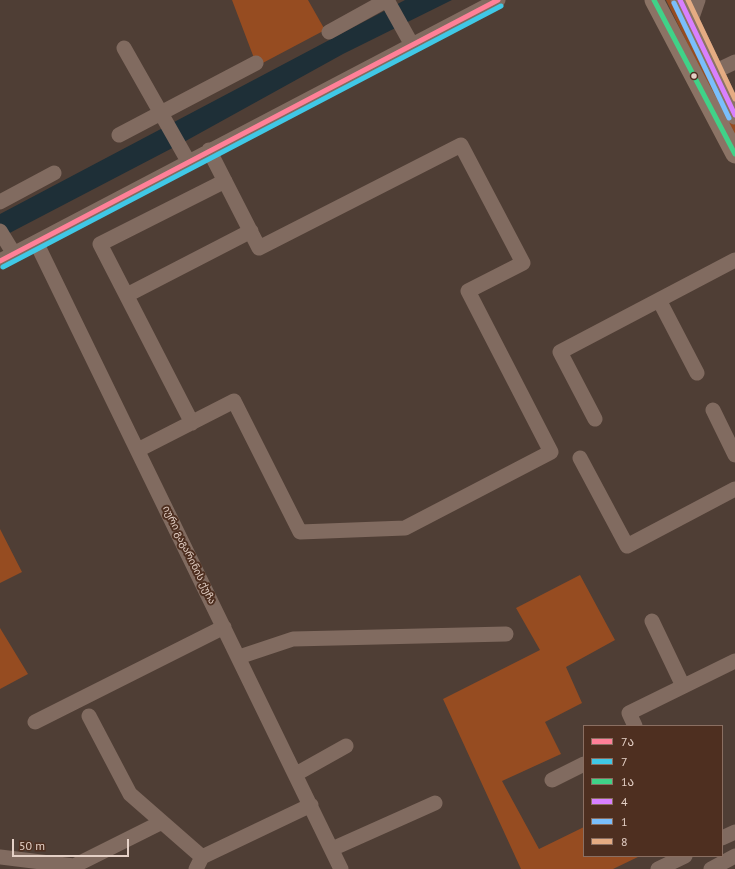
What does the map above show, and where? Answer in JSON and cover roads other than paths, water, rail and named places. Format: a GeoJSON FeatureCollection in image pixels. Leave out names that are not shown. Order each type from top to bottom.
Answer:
{"type":"FeatureCollection","features":[{"type":"Feature","properties":{"kind":"main road"},"geometry":{"type":"LineString","coordinates":[[654,0],[735,154]]}},
{"type":"Feature","properties":{"kind":"main road"},"geometry":{"type":"LineString","coordinates":[[680,0],[735,115]]}},
{"type":"Feature","properties":{"kind":"street"},"geometry":{"type":"LineString","coordinates":[[690,23],[698,0]]}},
{"type":"Feature","properties":{"kind":"street"},"geometry":{"type":"LineString","coordinates":[[329,32],[388,1],[412,45]]}},
{"type":"Feature","properties":{"kind":"street"},"geometry":{"type":"LineString","coordinates":[[0,261],[7,243],[36,242],[491,2]]}},
{"type":"Feature","properties":{"kind":"street"},"geometry":{"type":"LineString","coordinates":[[124,48],[188,161]]}},
{"type":"Feature","properties":{"kind":"street"},"geometry":{"type":"LineString","coordinates":[[714,72],[735,62]]}},
{"type":"Feature","properties":{"kind":"street"},"geometry":{"type":"LineString","coordinates":[[119,135],[163,116],[256,63]]}},
{"type":"Feature","properties":{"kind":"street"},"geometry":{"type":"LineString","coordinates":[[138,450],[234,401],[300,532],[405,528],[551,452],[468,291],[523,263],[461,145],[259,248],[209,150]]}},
{"type":"Feature","properties":{"kind":"street"},"geometry":{"type":"LineString","coordinates":[[0,202],[54,173]]}},
{"type":"Feature","properties":{"kind":"street"},"geometry":{"type":"LineString","coordinates":[[192,423],[100,244],[225,181]]}},
{"type":"Feature","properties":{"kind":"street"},"geometry":{"type":"LineString","coordinates":[[127,295],[251,231]]}},
{"type":"Feature","properties":{"kind":"street","name":"იური გაგარინის ქუჩა"},"geometry":{"type":"LineString","coordinates":[[36,242],[341,869]]}},
{"type":"Feature","properties":{"kind":"street"},"geometry":{"type":"LineString","coordinates":[[595,419],[560,352],[735,260]]}},
{"type":"Feature","properties":{"kind":"street"},"geometry":{"type":"LineString","coordinates":[[658,300],[697,373]]}},
{"type":"Feature","properties":{"kind":"street"},"geometry":{"type":"LineString","coordinates":[[713,410],[735,454]]}},
{"type":"Feature","properties":{"kind":"street"},"geometry":{"type":"LineString","coordinates":[[580,458],[627,546],[735,489]]}},
{"type":"Feature","properties":{"kind":"street"},"geometry":{"type":"LineString","coordinates":[[652,621],[683,686]]}},
{"type":"Feature","properties":{"kind":"street"},"geometry":{"type":"LineString","coordinates":[[35,722],[224,627]]}},
{"type":"Feature","properties":{"kind":"street"},"geometry":{"type":"LineString","coordinates":[[239,657],[294,639],[506,634]]}},
{"type":"Feature","properties":{"kind":"street"},"geometry":{"type":"LineString","coordinates":[[635,725],[629,713],[735,661]]}},
{"type":"Feature","properties":{"kind":"street"},"geometry":{"type":"LineString","coordinates":[[89,716],[130,794],[162,822],[199,863],[311,805]]}},
{"type":"Feature","properties":{"kind":"street"},"geometry":{"type":"LineString","coordinates":[[296,774],[346,746]]}},
{"type":"Feature","properties":{"kind":"street"},"geometry":{"type":"LineString","coordinates":[[552,780],[583,764]]}},
{"type":"Feature","properties":{"kind":"street"},"geometry":{"type":"LineString","coordinates":[[332,849],[435,803]]}},
{"type":"Feature","properties":{"kind":"street"},"geometry":{"type":"LineString","coordinates":[[0,857],[74,866],[162,822]]}},
{"type":"Feature","properties":{"kind":"street"},"geometry":{"type":"LineString","coordinates":[[723,838],[735,832]]}},
{"type":"Feature","properties":{"kind":"street"},"geometry":{"type":"LineString","coordinates":[[711,869],[735,856]]}},
{"type":"Feature","properties":{"kind":"street"},"geometry":{"type":"LineString","coordinates":[[658,869],[683,857]]}},
{"type":"Feature","properties":{"kind":"water"},"geometry":{"type":"Polygon","coordinates":[[[405,0],[452,0],[343,54],[182,143],[0,238],[0,214],[405,0]]]}}]}
